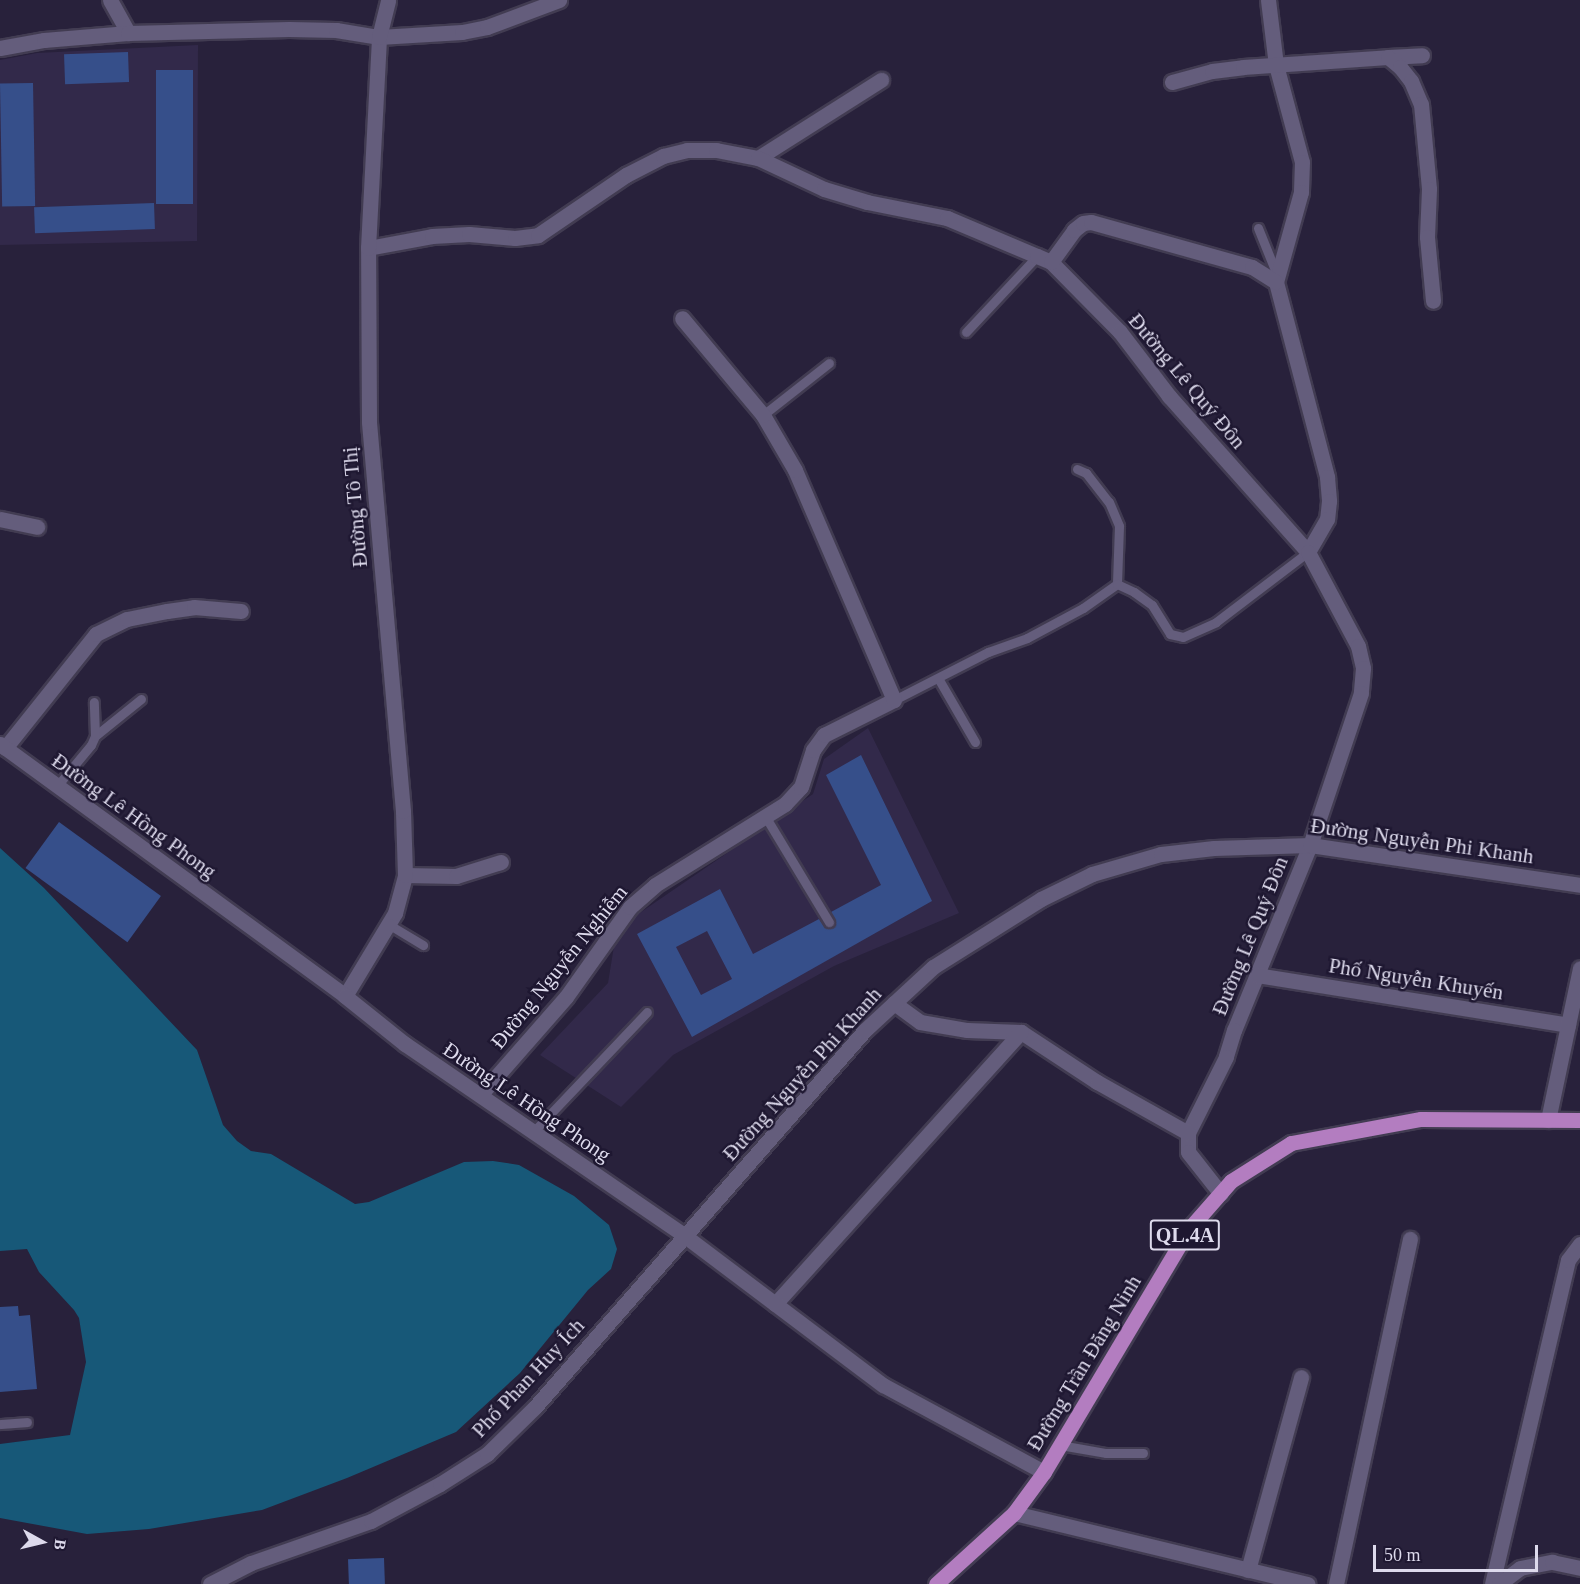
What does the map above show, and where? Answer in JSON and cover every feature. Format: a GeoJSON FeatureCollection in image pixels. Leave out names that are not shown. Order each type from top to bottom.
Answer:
{"type":"FeatureCollection","features":[{"type":"Feature","properties":{"kind":"main road","name":"Đường Trần Đăng Ninh"},"geometry":{"type":"LineString","coordinates":[[936,1584],[1014,1513],[1044,1472],[1188,1230],[1231,1181],[1292,1143],[1421,1119],[1580,1120]]}},
{"type":"Feature","properties":{"kind":"street"},"geometry":{"type":"LineString","coordinates":[[110,0],[128,33]]}},
{"type":"Feature","properties":{"kind":"street","name":"Đường Tô Thị"},"geometry":{"type":"LineString","coordinates":[[345,996],[395,913],[405,875],[403,811],[369,422],[368,248],[379,37],[388,0]]}},
{"type":"Feature","properties":{"kind":"street"},"geometry":{"type":"LineString","coordinates":[[1268,0],[1276,65],[1302,162],[1301,192],[1276,279],[1327,477],[1327,519],[1308,552]]}},
{"type":"Feature","properties":{"kind":"street"},"geometry":{"type":"LineString","coordinates":[[0,48],[44,40],[128,33],[289,29],[336,30],[379,37],[462,33],[551,2]]}},
{"type":"Feature","properties":{"kind":"street"},"geometry":{"type":"LineString","coordinates":[[1172,82],[1212,71],[1422,55]]}},
{"type":"Feature","properties":{"kind":"street"},"geometry":{"type":"LineString","coordinates":[[1388,57],[1411,81],[1421,104],[1428,189],[1427,237],[1433,301]]}},
{"type":"Feature","properties":{"kind":"street"},"geometry":{"type":"LineString","coordinates":[[758,158],[881,80]]}},
{"type":"Feature","properties":{"kind":"street","name":"Đường Lê Quý Đôn"},"geometry":{"type":"LineString","coordinates":[[368,248],[432,236],[469,234],[515,238],[538,235],[626,175],[663,156],[687,150],[716,150],[758,158],[824,189],[867,202],[947,218],[1044,259],[1120,332],[1169,396],[1308,552],[1358,646],[1363,668],[1361,693],[1310,845],[1226,1057],[1188,1133]]}},
{"type":"Feature","properties":{"kind":"street"},"geometry":{"type":"LineString","coordinates":[[1044,259],[1074,230],[1083,223],[1091,222],[1252,267],[1276,279]]}},
{"type":"Feature","properties":{"kind":"street"},"geometry":{"type":"LineString","coordinates":[[682,318],[763,415],[795,470],[894,700]]}},
{"type":"Feature","properties":{"kind":"street"},"geometry":{"type":"LineString","coordinates":[[0,519],[37,527]]}},
{"type":"Feature","properties":{"kind":"street"},"geometry":{"type":"LineString","coordinates":[[3,746],[96,634],[127,619],[167,611],[194,608],[242,611]]}},
{"type":"Feature","properties":{"kind":"street","name":"Đường Nguyễn Nghiễm"},"geometry":{"type":"LineString","coordinates":[[481,1095],[566,997],[630,907],[655,885],[785,804],[801,787],[813,750],[824,735],[894,700]]}},
{"type":"Feature","properties":{"kind":"street","name":"Đường Lê Hồng Phong"},"geometry":{"type":"LineString","coordinates":[[3,746],[345,996],[405,1044],[685,1236],[883,1385],[1044,1472]]}},
{"type":"Feature","properties":{"kind":"street","name":"Đường Nguyễn Phi Khanh"},"geometry":{"type":"LineString","coordinates":[[685,1236],[864,1031],[933,967],[1041,899],[1092,874],[1161,854],[1214,848],[1310,845],[1580,885]]}},
{"type":"Feature","properties":{"kind":"street"},"geometry":{"type":"LineString","coordinates":[[405,875],[456,876],[501,862]]}},
{"type":"Feature","properties":{"kind":"street"},"geometry":{"type":"LineString","coordinates":[[1548,1120],[1580,968]]}},
{"type":"Feature","properties":{"kind":"street","name":"Phố Nguyễn Khuyến"},"geometry":{"type":"LineString","coordinates":[[1257,975],[1568,1025]]}},
{"type":"Feature","properties":{"kind":"street"},"geometry":{"type":"LineString","coordinates":[[894,1003],[920,1022],[967,1030],[1022,1032],[1097,1082],[1188,1133],[1188,1152],[1221,1194]]}},
{"type":"Feature","properties":{"kind":"street"},"geometry":{"type":"LineString","coordinates":[[775,1304],[1022,1032]]}},
{"type":"Feature","properties":{"kind":"street","name":"Phố Phan Huy Ích"},"geometry":{"type":"LineString","coordinates":[[210,1584],[251,1563],[370,1521],[440,1484],[487,1454],[535,1407],[685,1236]]}},
{"type":"Feature","properties":{"kind":"street"},"geometry":{"type":"LineString","coordinates":[[1336,1584],[1410,1239]]}},
{"type":"Feature","properties":{"kind":"street"},"geometry":{"type":"LineString","coordinates":[[1492,1584],[1568,1260],[1580,1244]]}},
{"type":"Feature","properties":{"kind":"street"},"geometry":{"type":"LineString","coordinates":[[1248,1570],[1301,1377]]}},
{"type":"Feature","properties":{"kind":"street"},"geometry":{"type":"LineString","coordinates":[[1014,1513],[1248,1570],[1278,1580],[1308,1584]]}},
{"type":"Feature","properties":{"kind":"street"},"geometry":{"type":"LineString","coordinates":[[1499,1584],[1520,1568],[1552,1562],[1580,1568]]}},
{"type":"Feature","properties":{"kind":"lane"},"geometry":{"type":"LineString","coordinates":[[1258,228],[1276,279]]}},
{"type":"Feature","properties":{"kind":"lane"},"geometry":{"type":"LineString","coordinates":[[966,332],[1044,259]]}},
{"type":"Feature","properties":{"kind":"lane"},"geometry":{"type":"LineString","coordinates":[[763,415],[829,363]]}},
{"type":"Feature","properties":{"kind":"lane"},"geometry":{"type":"LineString","coordinates":[[1077,469],[1086,473],[1109,502],[1119,526],[1117,584]]}},
{"type":"Feature","properties":{"kind":"lane"},"geometry":{"type":"LineString","coordinates":[[1117,584],[1134,592],[1152,605],[1170,634],[1183,637],[1216,622],[1308,552]]}},
{"type":"Feature","properties":{"kind":"lane"},"geometry":{"type":"LineString","coordinates":[[894,700],[988,652],[1027,638],[1083,608],[1117,584]]}},
{"type":"Feature","properties":{"kind":"lane"},"geometry":{"type":"LineString","coordinates":[[938,678],[975,742]]}},
{"type":"Feature","properties":{"kind":"lane"},"geometry":{"type":"LineString","coordinates":[[95,736],[141,699]]}},
{"type":"Feature","properties":{"kind":"lane"},"geometry":{"type":"LineString","coordinates":[[57,786],[91,745],[95,736],[94,702]]}},
{"type":"Feature","properties":{"kind":"lane"},"geometry":{"type":"LineString","coordinates":[[765,816],[829,922]]}},
{"type":"Feature","properties":{"kind":"lane"},"geometry":{"type":"LineString","coordinates":[[388,924],[423,945]]}},
{"type":"Feature","properties":{"kind":"lane"},"geometry":{"type":"LineString","coordinates":[[534,1131],[647,1011]]}},
{"type":"Feature","properties":{"kind":"lane"},"geometry":{"type":"LineString","coordinates":[[0,1424],[27,1422]]}},
{"type":"Feature","properties":{"kind":"lane"},"geometry":{"type":"LineString","coordinates":[[1060,1445],[1106,1453],[1143,1453]]}},
{"type":"Feature","properties":{"kind":"shaded area"},"geometry":{"type":"Polygon","coordinates":[[[198,45],[197,241],[0,245],[0,60],[37,53],[198,45]]]}},
{"type":"Feature","properties":{"kind":"shaded area"},"geometry":{"type":"Polygon","coordinates":[[[868,728],[959,913],[834,966],[673,1055],[621,1107],[540,1055],[608,983],[614,946],[628,921],[813,794],[824,759],[868,728]]]}},
{"type":"Feature","properties":{"kind":"water"},"geometry":{"type":"Polygon","coordinates":[[[0,848],[44,888],[197,1050],[223,1125],[237,1141],[251,1151],[271,1154],[355,1204],[369,1202],[464,1162],[493,1161],[519,1165],[574,1196],[609,1225],[617,1249],[611,1269],[588,1290],[520,1373],[456,1432],[347,1478],[262,1510],[149,1529],[87,1534],[0,1518],[0,1444],[70,1435],[86,1362],[79,1318],[39,1272],[27,1249],[0,1251],[0,848]]]}},
{"type":"Feature","properties":{"kind":"building"},"geometry":{"type":"Polygon","coordinates":[[[128,52],[129,82],[65,84],[64,54],[128,52]]]}},
{"type":"Feature","properties":{"kind":"building"},"geometry":{"type":"Polygon","coordinates":[[[156,70],[193,70],[193,204],[156,204],[156,70]]]}},
{"type":"Feature","properties":{"kind":"building"},"geometry":{"type":"Polygon","coordinates":[[[33,83],[35,206],[2,207],[0,84],[33,83]]]}},
{"type":"Feature","properties":{"kind":"building"},"geometry":{"type":"Polygon","coordinates":[[[154,203],[155,229],[35,233],[34,207],[154,203]]]}},
{"type":"Feature","properties":{"kind":"building"},"geometry":{"type":"Polygon","coordinates":[[[861,755],[932,901],[692,1037],[637,934],[720,889],[753,954],[819,919],[825,928],[833,927],[836,921],[831,912],[881,885],[826,775],[861,755]],[[707,931],[676,947],[701,995],[732,979],[707,931]]]}},
{"type":"Feature","properties":{"kind":"building"},"geometry":{"type":"Polygon","coordinates":[[[59,822],[161,896],[127,942],[25,868],[59,822]]]}},
{"type":"Feature","properties":{"kind":"building"},"geometry":{"type":"Polygon","coordinates":[[[18,1306],[19,1316],[30,1315],[37,1389],[0,1392],[0,1307],[18,1306]]]}},
{"type":"Feature","properties":{"kind":"building"},"geometry":{"type":"Polygon","coordinates":[[[384,1558],[385,1584],[349,1584],[348,1559],[384,1558]]]}}]}
